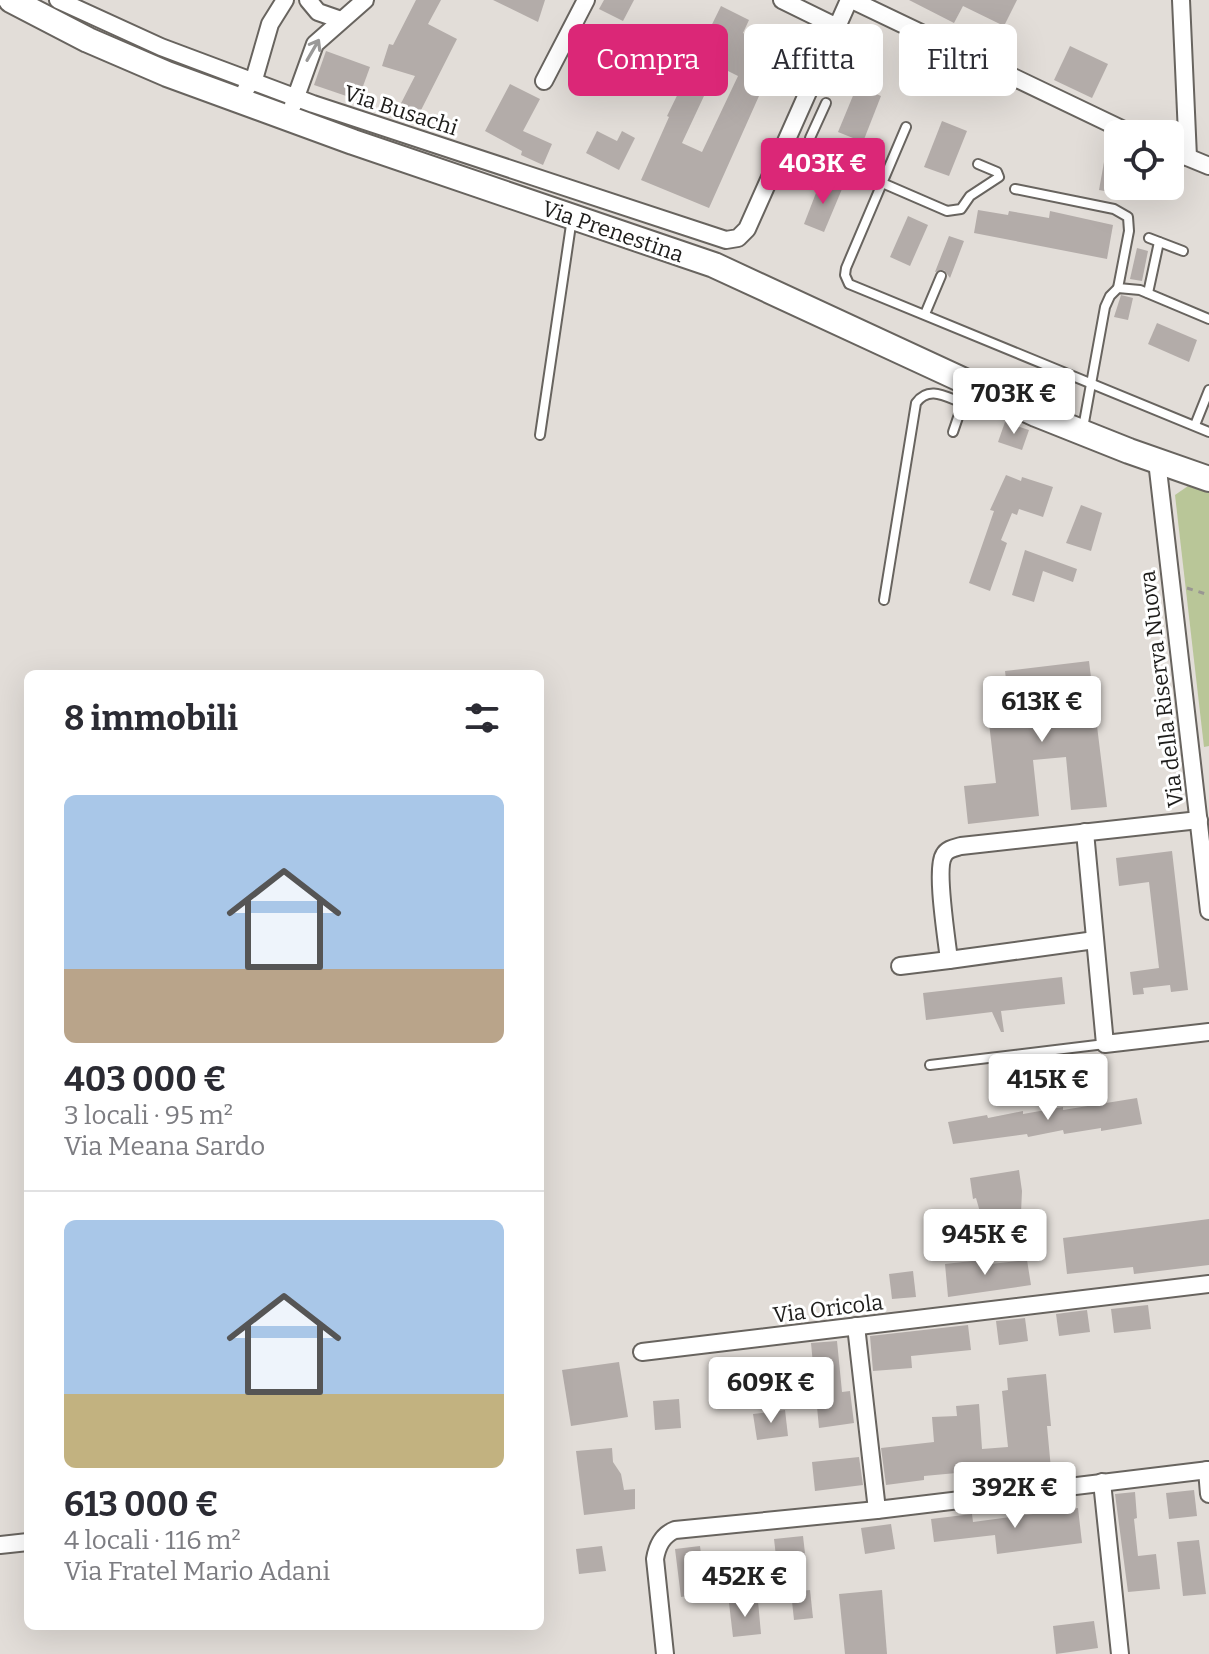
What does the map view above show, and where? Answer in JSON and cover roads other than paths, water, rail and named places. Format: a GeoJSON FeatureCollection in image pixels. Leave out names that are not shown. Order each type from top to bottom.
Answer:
{"type":"FeatureCollection","features":[{"type":"Feature","properties":{"kind":"main road","name":"Via Prenestina"},"geometry":{"type":"LineString","coordinates":[[11,0],[129,58],[235,99],[292,108],[572,216],[666,247],[748,280],[966,394],[1209,479]]}},
{"type":"Feature","properties":{"kind":"street"},"geometry":{"type":"LineString","coordinates":[[58,0],[161,47],[253,81],[292,108],[312,49],[322,36],[365,0]]}},
{"type":"Feature","properties":{"kind":"street"},"geometry":{"type":"LineString","coordinates":[[235,99],[253,81],[267,30],[285,0]]}},
{"type":"Feature","properties":{"kind":"street"},"geometry":{"type":"LineString","coordinates":[[308,0],[318,12],[341,20]]}},
{"type":"Feature","properties":{"kind":"street"},"geometry":{"type":"LineString","coordinates":[[544,81],[586,0]]}},
{"type":"Feature","properties":{"kind":"street"},"geometry":{"type":"LineString","coordinates":[[782,0],[831,24]]}},
{"type":"Feature","properties":{"kind":"street"},"geometry":{"type":"LineString","coordinates":[[838,24],[850,0],[1104,121]]}},
{"type":"Feature","properties":{"kind":"street"},"geometry":{"type":"LineString","coordinates":[[1181,0],[1188,157]]}},
{"type":"Feature","properties":{"kind":"street","name":"Via Busachi"},"geometry":{"type":"LineString","coordinates":[[357,131],[721,239],[738,238],[749,226],[806,96]]}},
{"type":"Feature","properties":{"kind":"street"},"geometry":{"type":"LineString","coordinates":[[1184,155],[1209,166]]}},
{"type":"Feature","properties":{"kind":"street","name":"Via della Riserva Nuova"},"geometry":{"type":"LineString","coordinates":[[1157,461],[1209,911]]}},
{"type":"Feature","properties":{"kind":"street"},"geometry":{"type":"LineString","coordinates":[[949,960],[940,873],[944,854],[961,846],[1199,820]]}},
{"type":"Feature","properties":{"kind":"street"},"geometry":{"type":"LineString","coordinates":[[1085,832],[1105,1044],[1209,1032]]}},
{"type":"Feature","properties":{"kind":"street"},"geometry":{"type":"LineString","coordinates":[[900,966],[1095,940]]}},
{"type":"Feature","properties":{"kind":"street","name":"Via Oricola"},"geometry":{"type":"LineString","coordinates":[[642,1352],[1209,1284]]}},
{"type":"Feature","properties":{"kind":"street"},"geometry":{"type":"LineString","coordinates":[[856,1326],[877,1510]]}},
{"type":"Feature","properties":{"kind":"street"},"geometry":{"type":"LineString","coordinates":[[665,1654],[655,1559],[657,1547],[669,1532],[1208,1470],[1209,1494]]}},
{"type":"Feature","properties":{"kind":"street"},"geometry":{"type":"LineString","coordinates":[[1102,1482],[1120,1654]]}},
{"type":"Feature","properties":{"kind":"street"},"geometry":{"type":"LineString","coordinates":[[0,1545],[24,1542]]}},
{"type":"Feature","properties":{"kind":"lane"},"geometry":{"type":"LineString","coordinates":[[826,103],[810,138],[813,153],[947,211],[957,211],[970,196],[999,177],[997,172],[978,164]]}},
{"type":"Feature","properties":{"kind":"lane"},"geometry":{"type":"LineString","coordinates":[[906,127],[848,263],[846,280],[854,286],[1209,432]]}},
{"type":"Feature","properties":{"kind":"lane"},"geometry":{"type":"LineString","coordinates":[[1015,189],[1114,209],[1128,217],[1129,231],[1118,288],[1105,307],[1082,433]]}},
{"type":"Feature","properties":{"kind":"lane"},"geometry":{"type":"LineString","coordinates":[[540,435],[572,216]]}},
{"type":"Feature","properties":{"kind":"lane"},"geometry":{"type":"LineString","coordinates":[[1149,238],[1183,251]]}},
{"type":"Feature","properties":{"kind":"lane"},"geometry":{"type":"LineString","coordinates":[[1148,293],[1159,242]]}},
{"type":"Feature","properties":{"kind":"lane"},"geometry":{"type":"LineString","coordinates":[[925,314],[941,276]]}},
{"type":"Feature","properties":{"kind":"lane"},"geometry":{"type":"LineString","coordinates":[[1118,288],[1148,293],[1209,319]]}},
{"type":"Feature","properties":{"kind":"lane"},"geometry":{"type":"LineString","coordinates":[[1195,425],[1209,390]]}},
{"type":"Feature","properties":{"kind":"lane"},"geometry":{"type":"LineString","coordinates":[[884,600],[916,403],[923,394],[966,394],[953,432]]}},
{"type":"Feature","properties":{"kind":"lane"},"geometry":{"type":"LineString","coordinates":[[930,1065],[1105,1044]]}}]}
